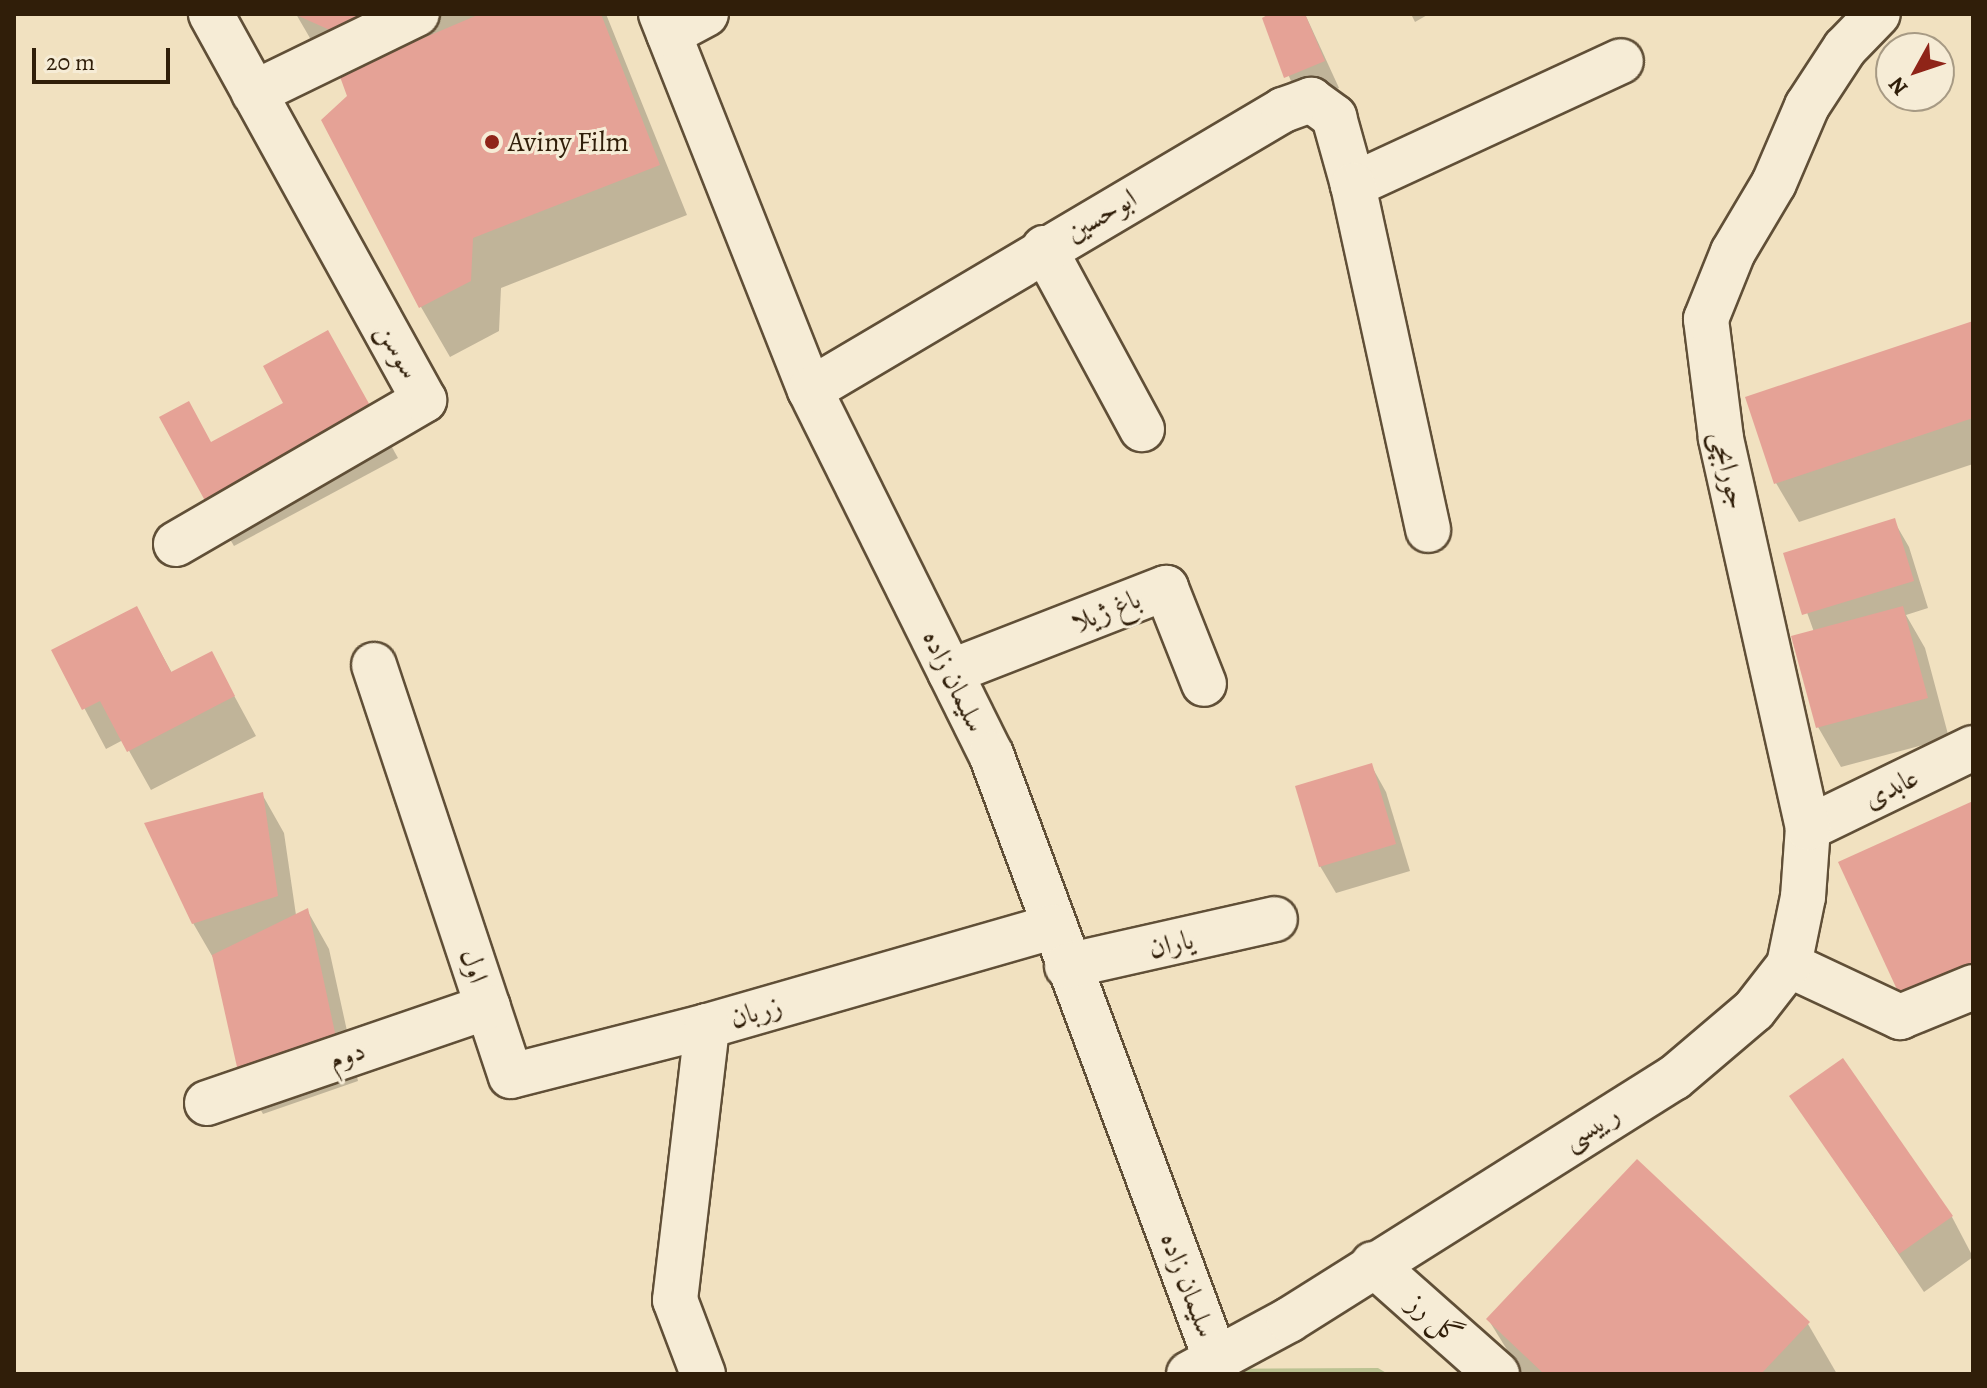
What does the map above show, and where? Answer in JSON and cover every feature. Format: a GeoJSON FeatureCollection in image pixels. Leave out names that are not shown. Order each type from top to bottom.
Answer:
{"type":"FeatureCollection","features":[{"type":"Feature","properties":{"kind":"street"},"geometry":{"type":"LineString","coordinates":[[211,14],[254,93],[417,14]]}},
{"type":"Feature","properties":{"kind":"street","name":"سلیمان زاده"},"geometry":{"type":"LineString","coordinates":[[679,21],[810,390],[991,754],[1060,946],[1203,1367]]}},
{"type":"Feature","properties":{"kind":"street","name":"جورابچی"},"geometry":{"type":"LineString","coordinates":[[1789,965],[1803,897],[1808,828],[1721,438],[1706,319],[1733,252],[1774,183],[1807,106],[1858,22]]}},
{"type":"Feature","properties":{"kind":"street"},"geometry":{"type":"LineString","coordinates":[[1353,185],[1621,61]]}},
{"type":"Feature","properties":{"kind":"street","name":"سوسن"},"geometry":{"type":"LineString","coordinates":[[176,544],[424,400],[254,93]]}},
{"type":"Feature","properties":{"kind":"street","name":"ابوحسین"},"geometry":{"type":"LineString","coordinates":[[810,390],[1044,248],[1283,110],[1311,100],[1334,117],[1353,185],[1428,530]]}},
{"type":"Feature","properties":{"kind":"street"},"geometry":{"type":"LineString","coordinates":[[1044,248],[1142,429]]}},
{"type":"Feature","properties":{"kind":"street","name":"باغ ژیلا"},"geometry":{"type":"LineString","coordinates":[[950,672],[1166,588],[1204,684]]}},
{"type":"Feature","properties":{"kind":"street","name":"اول"},"geometry":{"type":"LineString","coordinates":[[374,665],[511,1076],[707,1026]]}},
{"type":"Feature","properties":{"kind":"street","name":"عابدی"},"geometry":{"type":"LineString","coordinates":[[1808,828],[1973,748]]}},
{"type":"Feature","properties":{"kind":"street","name":"یاران"},"geometry":{"type":"LineString","coordinates":[[1060,946],[1275,919]]}},
{"type":"Feature","properties":{"kind":"street","name":"زربان"},"geometry":{"type":"LineString","coordinates":[[703,1374],[675,1300],[707,1026],[1060,946]]}},
{"type":"Feature","properties":{"kind":"street"},"geometry":{"type":"LineString","coordinates":[[1789,965],[1900,1017],[1973,987]]}},
{"type":"Feature","properties":{"kind":"street","name":"رییسی"},"geometry":{"type":"LineString","coordinates":[[1203,1367],[1289,1320],[1373,1264],[1674,1078],[1754,1010],[1789,965]]}},
{"type":"Feature","properties":{"kind":"street","name":"دوم"},"geometry":{"type":"LineString","coordinates":[[207,1103],[488,1007]]}},
{"type":"Feature","properties":{"kind":"street","name":"گل رز"},"geometry":{"type":"LineString","coordinates":[[1373,1264],[1497,1374]]}},
{"type":"Feature","properties":{"kind":"green space"},"geometry":{"type":"Polygon","coordinates":[[[1378,1368],[1388,1374],[1195,1374],[1203,1369],[1378,1368]]]}},
{"type":"Feature","properties":{"kind":"building"},"geometry":{"type":"Polygon","coordinates":[[[294,14],[380,14],[341,35],[294,14]]]}},
{"type":"Feature","properties":{"kind":"building","name":"Aviny Film"},"geometry":{"type":"Polygon","coordinates":[[[480,14],[601,14],[660,165],[473,238],[471,281],[419,308],[321,120],[347,96],[339,74],[480,14]]]}},
{"type":"Feature","properties":{"kind":"building"},"geometry":{"type":"Polygon","coordinates":[[[1269,14],[1305,14],[1325,61],[1284,78],[1262,18],[1269,14]]]}},
{"type":"Feature","properties":{"kind":"building"},"geometry":{"type":"Polygon","coordinates":[[[1973,321],[1973,418],[1774,484],[1745,397],[1973,321]]]}},
{"type":"Feature","properties":{"kind":"building"},"geometry":{"type":"Polygon","coordinates":[[[328,330],[377,418],[209,508],[159,417],[189,401],[211,442],[283,403],[263,366],[328,330]]]}},
{"type":"Feature","properties":{"kind":"building"},"geometry":{"type":"Polygon","coordinates":[[[1895,518],[1914,581],[1802,615],[1783,553],[1895,518]]]}},
{"type":"Feature","properties":{"kind":"building"},"geometry":{"type":"Polygon","coordinates":[[[137,606],[171,672],[212,651],[235,696],[127,752],[100,701],[82,710],[51,650],[137,606]]]}},
{"type":"Feature","properties":{"kind":"building"},"geometry":{"type":"Polygon","coordinates":[[[1903,606],[1928,698],[1816,728],[1791,636],[1903,606]]]}},
{"type":"Feature","properties":{"kind":"building"},"geometry":{"type":"Polygon","coordinates":[[[1372,763],[1396,844],[1319,867],[1295,786],[1372,763]]]}},
{"type":"Feature","properties":{"kind":"building"},"geometry":{"type":"Polygon","coordinates":[[[263,792],[278,896],[192,924],[144,823],[263,792]]]}},
{"type":"Feature","properties":{"kind":"building"},"geometry":{"type":"Polygon","coordinates":[[[1973,801],[1973,963],[1900,996],[1838,862],[1973,801]]]}},
{"type":"Feature","properties":{"kind":"building"},"geometry":{"type":"Polygon","coordinates":[[[308,908],[337,1042],[239,1076],[212,955],[308,908]]]}},
{"type":"Feature","properties":{"kind":"building"},"geometry":{"type":"Polygon","coordinates":[[[1843,1058],[1953,1216],[1899,1254],[1789,1096],[1843,1058]]]}},
{"type":"Feature","properties":{"kind":"building"},"geometry":{"type":"Polygon","coordinates":[[[1637,1159],[1810,1322],[1761,1374],[1544,1374],[1486,1319],[1637,1159]]]}},
{"type":"Feature","properties":{"kind":"place","name":"Aviny Film"},"geometry":{"type":"Point","coordinates":[492,142]}}]}
